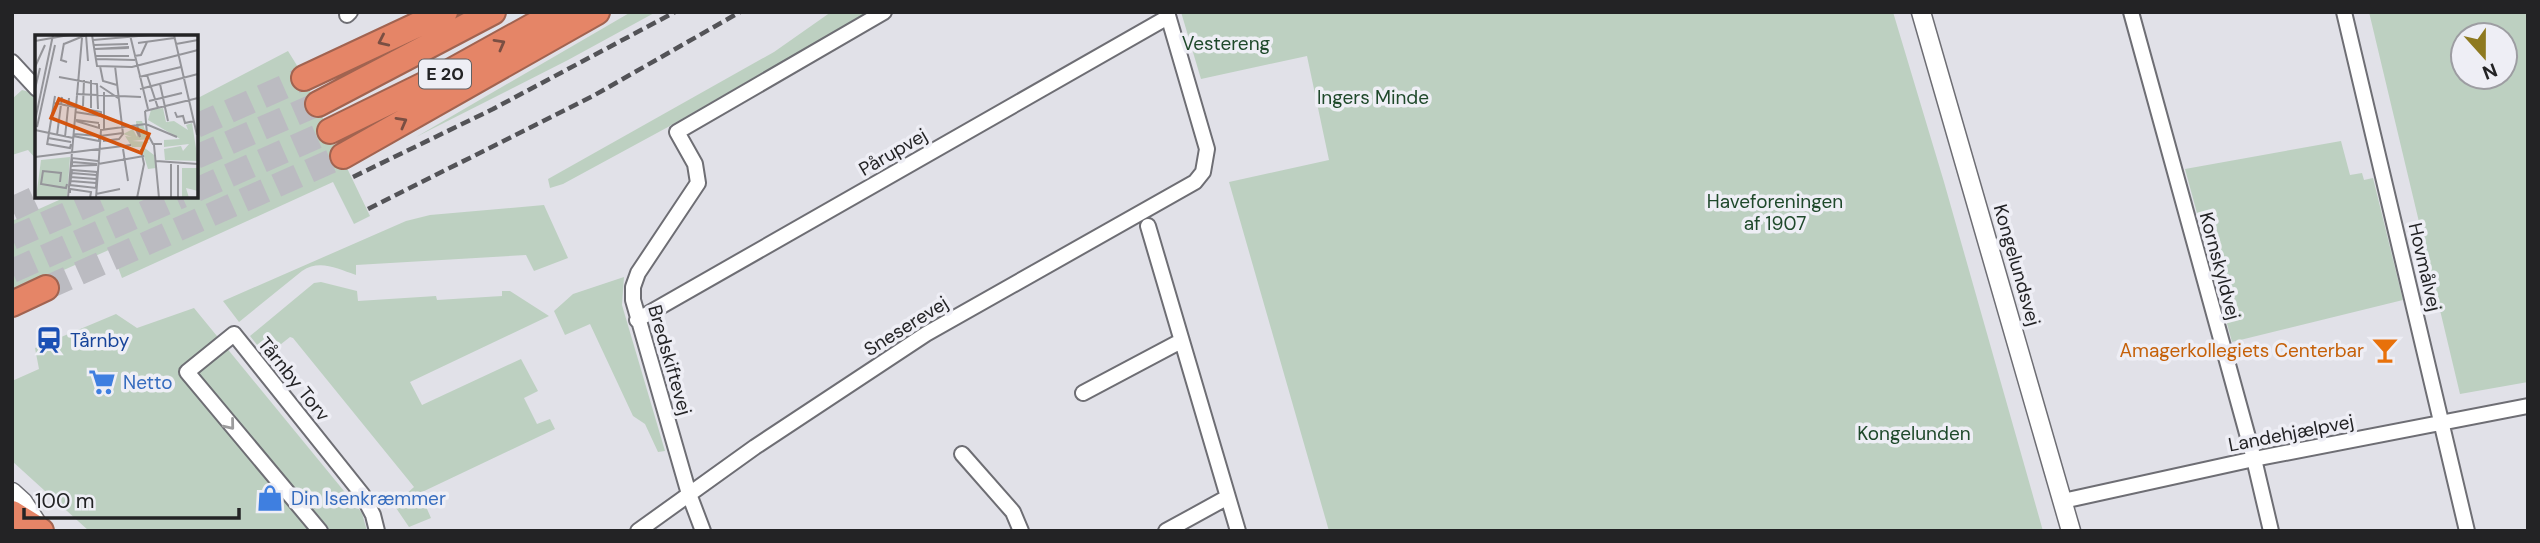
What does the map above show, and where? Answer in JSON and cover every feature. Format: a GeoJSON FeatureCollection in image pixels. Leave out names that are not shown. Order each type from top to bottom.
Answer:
{"type":"FeatureCollection","features":[{"type":"Feature","properties":{"kind":"highway"},"geometry":{"type":"LineString","coordinates":[[304,78],[444,12]]}},
{"type":"Feature","properties":{"kind":"highway","name":"E 20"},"geometry":{"type":"LineString","coordinates":[[318,104],[493,12]]}},
{"type":"Feature","properties":{"kind":"highway","name":"E 20"},"geometry":{"type":"LineString","coordinates":[[330,131],[446,74],[558,12]]}},
{"type":"Feature","properties":{"kind":"highway"},"geometry":{"type":"LineString","coordinates":[[343,156],[597,12]]}},
{"type":"Feature","properties":{"kind":"highway"},"geometry":{"type":"LineString","coordinates":[[12,304],[46,288]]}},
{"type":"Feature","properties":{"kind":"highway"},"geometry":{"type":"LineString","coordinates":[[12,513],[41,531]]}},
{"type":"Feature","properties":{"kind":"street","name":"Bredskiftevej"},"geometry":{"type":"LineString","coordinates":[[703,531],[689,494],[633,300],[633,287],[638,274],[698,183],[695,163],[677,132],[884,12]]}},
{"type":"Feature","properties":{"kind":"street","name":"Kongelundsvej"},"geometry":{"type":"LineString","coordinates":[[1921,12],[2071,531]]}},
{"type":"Feature","properties":{"kind":"street","name":"Kornskyldvej"},"geometry":{"type":"LineString","coordinates":[[2131,12],[2254,459],[2271,531]]}},
{"type":"Feature","properties":{"kind":"street","name":"Hovmålvej"},"geometry":{"type":"LineString","coordinates":[[2344,12],[2467,531]]}},
{"type":"Feature","properties":{"kind":"street","name":"Sneserevej"},"geometry":{"type":"LineString","coordinates":[[638,531],[755,447],[926,334],[1195,182],[1203,172],[1207,149],[1167,15]]}},
{"type":"Feature","properties":{"kind":"street","name":"Pårupvej"},"geometry":{"type":"LineString","coordinates":[[637,320],[1167,15]]}},
{"type":"Feature","properties":{"kind":"street"},"geometry":{"type":"LineString","coordinates":[[16,73],[35,87]]}},
{"type":"Feature","properties":{"kind":"street"},"geometry":{"type":"LineString","coordinates":[[1148,226],[1238,531]]}},
{"type":"Feature","properties":{"kind":"street","name":"Tårnby Torv"},"geometry":{"type":"LineString","coordinates":[[320,531],[187,372],[234,334],[362,494],[373,514],[377,531]]}},
{"type":"Feature","properties":{"kind":"street"},"geometry":{"type":"LineString","coordinates":[[1083,393],[1181,341]]}},
{"type":"Feature","properties":{"kind":"street","name":"Landehjælpvej"},"geometry":{"type":"LineString","coordinates":[[2063,501],[2254,459],[2528,407]]}},
{"type":"Feature","properties":{"kind":"street"},"geometry":{"type":"LineString","coordinates":[[962,454],[1013,512],[1021,531]]}},
{"type":"Feature","properties":{"kind":"street"},"geometry":{"type":"LineString","coordinates":[[12,492],[23,502],[41,531]]}},
{"type":"Feature","properties":{"kind":"street"},"geometry":{"type":"LineString","coordinates":[[1166,531],[1228,497]]}},
{"type":"Feature","properties":{"kind":"green space"},"geometry":{"type":"Polygon","coordinates":[[[631,12],[656,12],[416,137],[631,12]]]}},
{"type":"Feature","properties":{"kind":"green space"},"geometry":{"type":"Polygon","coordinates":[[[831,12],[868,12],[668,127],[563,184],[550,188],[548,179],[774,52],[831,12]]]}},
{"type":"Feature","properties":{"kind":"green space"},"geometry":{"type":"Polygon","coordinates":[[[1181,12],[1893,12],[2043,531],[1329,531],[1229,182],[1329,160],[1307,56],[1201,79],[1181,12]]]}},
{"type":"Feature","properties":{"kind":"green space"},"geometry":{"type":"Polygon","coordinates":[[[2369,12],[2528,12],[2528,382],[2460,394],[2369,12]]]}},
{"type":"Feature","properties":{"kind":"green space"},"geometry":{"type":"Polygon","coordinates":[[[288,51],[301,72],[370,216],[354,224],[333,182],[122,278],[111,249],[12,293],[12,221],[64,198],[198,198],[198,98],[288,51]]]}},
{"type":"Feature","properties":{"kind":"green space"},"geometry":{"type":"Polygon","coordinates":[[[22,90],[35,94],[35,158],[28,150],[12,155],[12,99],[22,90]]]}},
{"type":"Feature","properties":{"kind":"green space"},"geometry":{"type":"Polygon","coordinates":[[[2341,141],[2350,175],[2362,173],[2364,180],[2373,178],[2403,300],[2232,342],[2185,169],[2341,141]]]}},
{"type":"Feature","properties":{"kind":"green space"},"geometry":{"type":"Polygon","coordinates":[[[544,205],[568,258],[534,271],[526,255],[356,265],[356,275],[322,265],[302,271],[239,322],[223,301],[406,221],[430,215],[544,205]]]}},
{"type":"Feature","properties":{"kind":"green space"},"geometry":{"type":"Polygon","coordinates":[[[624,277],[622,305],[665,451],[658,452],[645,424],[633,416],[590,324],[565,335],[554,311],[573,294],[624,277]]]}},
{"type":"Feature","properties":{"kind":"green space"},"geometry":{"type":"Polygon","coordinates":[[[321,282],[357,291],[358,301],[436,296],[437,300],[502,296],[502,291],[510,291],[549,316],[410,382],[422,405],[521,359],[538,391],[524,398],[537,424],[550,419],[555,429],[420,493],[431,518],[409,527],[394,505],[414,487],[293,338],[290,337],[266,356],[250,336],[314,283],[321,282]]]}},
{"type":"Feature","properties":{"kind":"green space"},"geometry":{"type":"Polygon","coordinates":[[[194,308],[362,513],[367,531],[89,531],[12,461],[12,381],[39,369],[35,348],[116,314],[137,328],[194,308]]]}},
{"type":"Feature","properties":{"kind":"tunnel"},"geometry":{"type":"LineString","coordinates":[[198,125],[304,78]]}},
{"type":"Feature","properties":{"kind":"tunnel"},"geometry":{"type":"LineString","coordinates":[[198,156],[318,104]]}},
{"type":"Feature","properties":{"kind":"tunnel"},"geometry":{"type":"LineString","coordinates":[[198,189],[330,131]]}},
{"type":"Feature","properties":{"kind":"tunnel"},"geometry":{"type":"LineString","coordinates":[[46,288],[343,156]]}},
{"type":"Feature","properties":{"kind":"tunnel"},"geometry":{"type":"LineString","coordinates":[[12,209],[36,198]]}},
{"type":"Feature","properties":{"kind":"tunnel"},"geometry":{"type":"LineString","coordinates":[[12,238],[103,198]]}},
{"type":"Feature","properties":{"kind":"tunnel"},"geometry":{"type":"LineString","coordinates":[[12,271],[177,198]]}},
{"type":"Feature","properties":{"kind":"railway"},"geometry":{"type":"LineString","coordinates":[[353,177],[493,109],[675,12]]}},
{"type":"Feature","properties":{"kind":"railway"},"geometry":{"type":"LineString","coordinates":[[368,209],[593,96],[740,12]]}},
{"type":"Feature","properties":{"kind":"place","name":"Tårnby"},"geometry":{"type":"Point","coordinates":[49,340]}},
{"type":"Feature","properties":{"kind":"place","name":"Amagerkollegiets Centerbar"},"geometry":{"type":"Point","coordinates":[2385,350]}},
{"type":"Feature","properties":{"kind":"place","name":"Netto"},"geometry":{"type":"Point","coordinates":[102,382]}},
{"type":"Feature","properties":{"kind":"place","name":"Din Isenkræmmer"},"geometry":{"type":"Point","coordinates":[270,498]}},
{"type":"Feature","properties":{"kind":"park label","name":"Vestereng"},"geometry":{"type":"Point","coordinates":[1226,43]}},
{"type":"Feature","properties":{"kind":"park label","name":"Ingers Minde"},"geometry":{"type":"Point","coordinates":[1373,97]}},
{"type":"Feature","properties":{"kind":"park label","name":"Haveforeningen af 1907"},"geometry":{"type":"Point","coordinates":[1775,212]}},
{"type":"Feature","properties":{"kind":"park label","name":"Kongelunden"},"geometry":{"type":"Point","coordinates":[1914,433]}}]}
